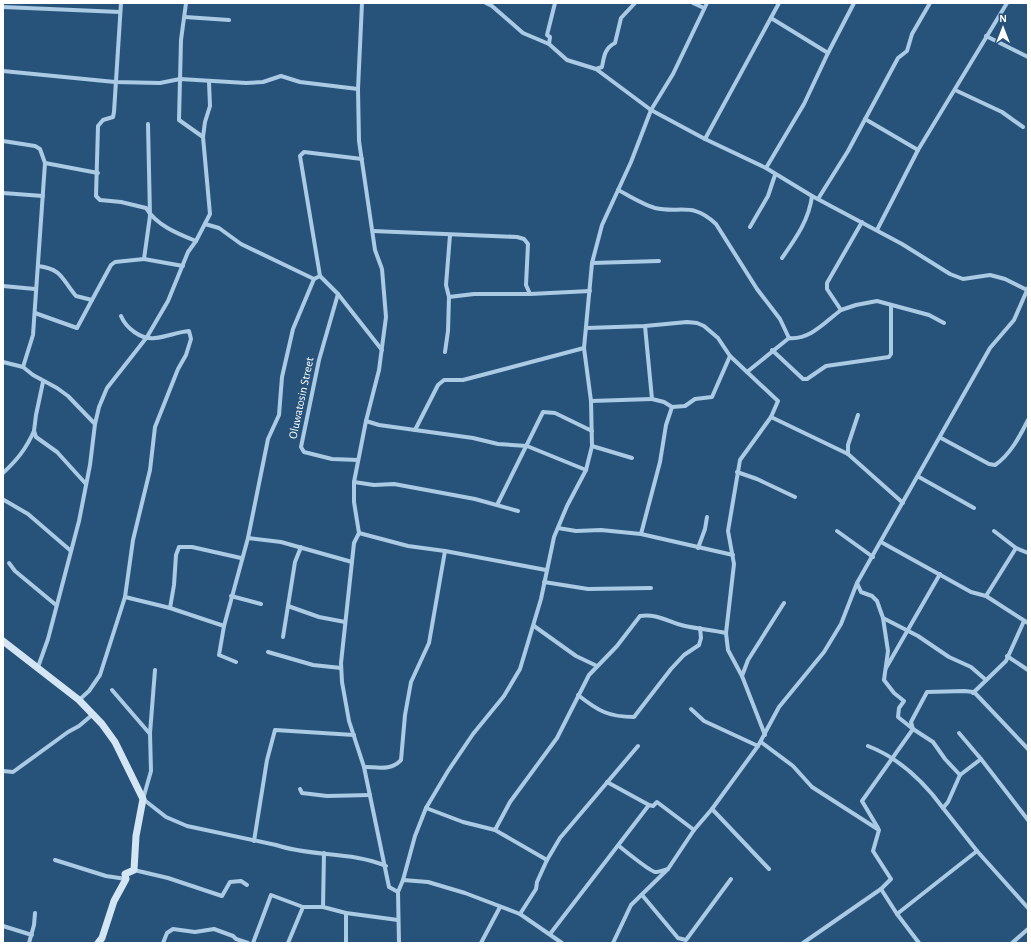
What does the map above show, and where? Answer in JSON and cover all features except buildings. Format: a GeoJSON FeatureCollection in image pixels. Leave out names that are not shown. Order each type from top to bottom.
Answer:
{"type":"FeatureCollection","features":[{"type":"Feature","properties":{"kind":"street"},"geometry":{"type":"LineString","coordinates":[[120,3],[113,117],[103,120],[98,126],[98,198],[146,208],[150,216],[162,224],[196,241]]}},
{"type":"Feature","properties":{"kind":"street"},"geometry":{"type":"LineString","coordinates":[[186,3],[181,40],[179,120],[203,137]]}},
{"type":"Feature","properties":{"kind":"street"},"geometry":{"type":"LineString","coordinates":[[362,3],[358,89],[359,141],[375,250],[382,269],[386,317],[382,350],[354,482],[354,502],[359,533],[354,543],[341,668],[349,721],[364,767],[386,866],[389,887],[398,892]]}},
{"type":"Feature","properties":{"kind":"street"},"geometry":{"type":"LineString","coordinates":[[486,3],[492,4],[523,33],[549,44],[567,60],[596,69],[651,110],[705,139],[766,168],[775,175],[812,196],[877,230],[950,274],[963,279],[990,275],[1028,289],[1014,320],[990,348],[919,477],[857,583],[841,624],[824,652],[779,707],[759,744],[712,810],[694,830],[668,869],[631,905],[613,943]]}},
{"type":"Feature","properties":{"kind":"street"},"geometry":{"type":"LineString","coordinates":[[549,44],[550,37],[547,35],[555,3]]}},
{"type":"Feature","properties":{"kind":"street"},"geometry":{"type":"LineString","coordinates":[[596,69],[602,67],[605,52],[609,46],[615,43],[621,18],[635,3]]}},
{"type":"Feature","properties":{"kind":"street"},"geometry":{"type":"LineString","coordinates":[[693,3],[704,8]]}},
{"type":"Feature","properties":{"kind":"street"},"geometry":{"type":"LineString","coordinates":[[399,943],[398,892],[403,880],[415,836],[426,808],[452,764],[514,682],[520,669],[534,626],[554,537],[567,506],[586,470],[592,446],[592,431],[591,401],[584,348],[592,263],[602,225],[651,110],[673,74],[707,3]]}},
{"type":"Feature","properties":{"kind":"street"},"geometry":{"type":"LineString","coordinates":[[705,139],[780,3]]}},
{"type":"Feature","properties":{"kind":"street"},"geometry":{"type":"LineString","coordinates":[[766,168],[804,104],[854,3]]}},
{"type":"Feature","properties":{"kind":"street"},"geometry":{"type":"LineString","coordinates":[[818,199],[865,120],[898,58],[907,51],[912,34],[930,3]]}},
{"type":"Feature","properties":{"kind":"street"},"geometry":{"type":"LineString","coordinates":[[877,230],[918,150],[1007,3]]}},
{"type":"Feature","properties":{"kind":"street"},"geometry":{"type":"LineString","coordinates":[[3,7],[120,12]]}},
{"type":"Feature","properties":{"kind":"street"},"geometry":{"type":"LineString","coordinates":[[185,17],[229,20]]}},
{"type":"Feature","properties":{"kind":"street"},"geometry":{"type":"LineString","coordinates":[[771,18],[828,53]]}},
{"type":"Feature","properties":{"kind":"street"},"geometry":{"type":"LineString","coordinates":[[986,36],[1028,58]]}},
{"type":"Feature","properties":{"kind":"street"},"geometry":{"type":"LineString","coordinates":[[3,71],[115,82],[160,82],[180,79],[209,82],[257,82],[281,76],[300,82],[358,89]]}},
{"type":"Feature","properties":{"kind":"street"},"geometry":{"type":"LineString","coordinates":[[38,667],[48,639],[79,521],[99,407],[108,388],[147,337],[168,301],[188,252],[196,241],[210,214],[203,137],[210,106],[209,82]]}},
{"type":"Feature","properties":{"kind":"street"},"geometry":{"type":"LineString","coordinates":[[954,90],[1002,112],[1023,127]]}},
{"type":"Feature","properties":{"kind":"street"},"geometry":{"type":"LineString","coordinates":[[865,120],[918,150]]}},
{"type":"Feature","properties":{"kind":"street"},"geometry":{"type":"LineString","coordinates":[[144,259],[150,216],[148,124]]}},
{"type":"Feature","properties":{"kind":"street"},"geometry":{"type":"LineString","coordinates":[[3,142],[35,146],[40,149],[45,163],[35,289],[33,335],[23,367]]}},
{"type":"Feature","properties":{"kind":"street"},"geometry":{"type":"LineString","coordinates":[[362,159],[304,152],[300,156],[320,276],[338,294],[382,350]]}},
{"type":"Feature","properties":{"kind":"street"},"geometry":{"type":"LineString","coordinates":[[45,163],[98,173]]}},
{"type":"Feature","properties":{"kind":"street"},"geometry":{"type":"LineString","coordinates":[[750,227],[768,196],[775,175]]}},
{"type":"Feature","properties":{"kind":"street"},"geometry":{"type":"LineString","coordinates":[[618,190],[656,208],[695,210],[708,216],[716,224],[757,289],[780,319],[789,338]]}},
{"type":"Feature","properties":{"kind":"street"},"geometry":{"type":"LineString","coordinates":[[3,193],[43,196]]}},
{"type":"Feature","properties":{"kind":"street"},"geometry":{"type":"LineString","coordinates":[[782,258],[805,224],[811,208],[812,196]]}},
{"type":"Feature","properties":{"kind":"street"},"geometry":{"type":"LineString","coordinates":[[841,310],[827,289],[827,283],[862,222]]}},
{"type":"Feature","properties":{"kind":"street"},"geometry":{"type":"LineString","coordinates":[[205,224],[219,228],[241,244],[314,279]]}},
{"type":"Feature","properties":{"kind":"street"},"geometry":{"type":"LineString","coordinates":[[373,231],[518,237],[524,239],[528,244],[526,285],[530,294]]}},
{"type":"Feature","properties":{"kind":"street"},"geometry":{"type":"LineString","coordinates":[[445,352],[448,331],[449,297],[446,285],[450,235]]}},
{"type":"Feature","properties":{"kind":"street"},"geometry":{"type":"LineString","coordinates":[[35,313],[76,328],[110,265],[115,262],[144,259],[183,266]]}},
{"type":"Feature","properties":{"kind":"street"},"geometry":{"type":"LineString","coordinates":[[592,263],[659,261]]}},
{"type":"Feature","properties":{"kind":"street"},"geometry":{"type":"LineString","coordinates":[[38,266],[57,271],[65,278],[76,296],[92,300]]}},
{"type":"Feature","properties":{"kind":"street"},"geometry":{"type":"LineString","coordinates":[[236,662],[219,655],[224,626],[241,558],[248,538],[268,439],[279,415],[282,377],[293,329],[314,279],[320,276]]}},
{"type":"Feature","properties":{"kind":"street"},"geometry":{"type":"LineString","coordinates":[[3,286],[35,289]]}},
{"type":"Feature","properties":{"kind":"street"},"geometry":{"type":"LineString","coordinates":[[449,297],[474,294],[530,294],[590,291]]}},
{"type":"Feature","properties":{"kind":"street","name":"Oluwatosin Street"},"geometry":{"type":"LineString","coordinates":[[338,294],[319,360],[301,446],[304,452],[332,459],[358,460]]}},
{"type":"Feature","properties":{"kind":"street"},"geometry":{"type":"LineString","coordinates":[[747,372],[772,350],[789,338],[810,334],[841,310],[856,305],[877,301],[929,314],[944,323]]}},
{"type":"Feature","properties":{"kind":"street"},"geometry":{"type":"LineString","coordinates":[[772,350],[803,378],[807,379],[826,366],[889,357],[891,354],[891,305]]}},
{"type":"Feature","properties":{"kind":"street"},"geometry":{"type":"LineString","coordinates":[[79,700],[89,690],[100,675],[125,597],[133,540],[150,470],[155,426],[178,369],[186,355],[191,339],[191,334],[189,332],[153,339],[133,331],[125,325],[121,316]]}},
{"type":"Feature","properties":{"kind":"street"},"geometry":{"type":"LineString","coordinates":[[586,328],[645,326],[687,322],[697,323],[704,326],[718,338],[730,356],[765,390],[778,399],[771,417],[740,460],[728,531],[729,544],[733,555],[726,633],[730,655],[742,676],[765,735]]}},
{"type":"Feature","properties":{"kind":"street"},"geometry":{"type":"LineString","coordinates":[[645,326],[652,399]]}},
{"type":"Feature","properties":{"kind":"street"},"geometry":{"type":"LineString","coordinates":[[415,430],[438,385],[444,380],[463,380],[584,348]]}},
{"type":"Feature","properties":{"kind":"street"},"geometry":{"type":"LineString","coordinates":[[591,401],[652,399],[664,402],[672,407],[685,406],[696,399],[712,397],[730,356]]}},
{"type":"Feature","properties":{"kind":"street"},"geometry":{"type":"LineString","coordinates":[[3,362],[23,367],[44,382],[68,396],[95,424]]}},
{"type":"Feature","properties":{"kind":"street"},"geometry":{"type":"LineString","coordinates":[[3,473],[18,459],[34,431],[44,382]]}},
{"type":"Feature","properties":{"kind":"street"},"geometry":{"type":"LineString","coordinates":[[641,534],[672,407]]}},
{"type":"Feature","properties":{"kind":"street"},"geometry":{"type":"LineString","coordinates":[[497,504],[543,412],[555,413],[592,431]]}},
{"type":"Feature","properties":{"kind":"street"},"geometry":{"type":"LineString","coordinates":[[848,454],[848,445],[858,415]]}},
{"type":"Feature","properties":{"kind":"street"},"geometry":{"type":"LineString","coordinates":[[771,417],[848,454],[903,503]]}},
{"type":"Feature","properties":{"kind":"street"},"geometry":{"type":"LineString","coordinates":[[940,438],[989,464],[995,465],[1001,461],[1022,433],[1028,420]]}},
{"type":"Feature","properties":{"kind":"street"},"geometry":{"type":"LineString","coordinates":[[366,421],[379,425],[473,438],[488,442],[527,446],[586,470]]}},
{"type":"Feature","properties":{"kind":"street"},"geometry":{"type":"LineString","coordinates":[[34,431],[36,437],[57,452],[86,484]]}},
{"type":"Feature","properties":{"kind":"street"},"geometry":{"type":"LineString","coordinates":[[592,446],[632,458]]}},
{"type":"Feature","properties":{"kind":"street"},"geometry":{"type":"LineString","coordinates":[[737,472],[757,479],[795,497]]}},
{"type":"Feature","properties":{"kind":"street"},"geometry":{"type":"LineString","coordinates":[[919,477],[974,508]]}},
{"type":"Feature","properties":{"kind":"street"},"geometry":{"type":"LineString","coordinates":[[354,482],[374,485],[394,484],[475,499],[518,511]]}},
{"type":"Feature","properties":{"kind":"street"},"geometry":{"type":"LineString","coordinates":[[4,500],[28,514],[71,551]]}},
{"type":"Feature","properties":{"kind":"street"},"geometry":{"type":"LineString","coordinates":[[698,548],[705,529],[707,517]]}},
{"type":"Feature","properties":{"kind":"street"},"geometry":{"type":"LineString","coordinates":[[558,528],[576,531],[601,530],[641,534],[733,555]]}},
{"type":"Feature","properties":{"kind":"street"},"geometry":{"type":"LineString","coordinates":[[837,531],[873,556]]}},
{"type":"Feature","properties":{"kind":"street"},"geometry":{"type":"LineString","coordinates":[[994,531],[1016,548],[1028,554]]}},
{"type":"Feature","properties":{"kind":"street"},"geometry":{"type":"LineString","coordinates":[[359,533],[408,546],[445,551],[546,570]]}},
{"type":"Feature","properties":{"kind":"street"},"geometry":{"type":"LineString","coordinates":[[248,538],[281,542],[352,562]]}},
{"type":"Feature","properties":{"kind":"street"},"geometry":{"type":"LineString","coordinates":[[881,542],[971,592],[986,596],[1026,622],[1007,656],[1006,661],[973,693]]}},
{"type":"Feature","properties":{"kind":"street"},"geometry":{"type":"LineString","coordinates":[[170,608],[174,585],[176,555],[179,547],[192,547],[241,558]]}},
{"type":"Feature","properties":{"kind":"street"},"geometry":{"type":"LineString","coordinates":[[283,638],[295,562],[301,547]]}},
{"type":"Feature","properties":{"kind":"street"},"geometry":{"type":"LineString","coordinates":[[986,596],[1016,548]]}},
{"type":"Feature","properties":{"kind":"street"},"geometry":{"type":"LineString","coordinates":[[364,767],[390,768],[401,760],[405,715],[411,682],[429,643],[445,551]]}},
{"type":"Feature","properties":{"kind":"street"},"geometry":{"type":"LineString","coordinates":[[8,563],[15,571],[56,605]]}},
{"type":"Feature","properties":{"kind":"street"},"geometry":{"type":"LineString","coordinates":[[883,672],[940,574]]}},
{"type":"Feature","properties":{"kind":"street"},"geometry":{"type":"LineString","coordinates":[[544,582],[588,589],[651,588]]}},
{"type":"Feature","properties":{"kind":"street"},"geometry":{"type":"LineString","coordinates":[[857,583],[861,592],[872,596],[877,601],[883,618],[888,651],[883,672],[884,680],[894,693],[904,701],[900,708],[898,717],[933,742],[960,775]]}},
{"type":"Feature","properties":{"kind":"street"},"geometry":{"type":"LineString","coordinates":[[231,596],[261,604]]}},
{"type":"Feature","properties":{"kind":"street"},"geometry":{"type":"LineString","coordinates":[[125,597],[170,608],[224,626]]}},
{"type":"Feature","properties":{"kind":"street"},"geometry":{"type":"LineString","coordinates":[[742,676],[748,660],[784,603]]}},
{"type":"Feature","properties":{"kind":"street"},"geometry":{"type":"LineString","coordinates":[[288,606],[319,617],[346,622]]}},
{"type":"Feature","properties":{"kind":"street"},"geometry":{"type":"LineString","coordinates":[[495,830],[510,802],[557,738],[589,675],[617,646],[640,616],[647,615],[684,626],[726,633]]}},
{"type":"Feature","properties":{"kind":"street"},"geometry":{"type":"LineString","coordinates":[[883,618],[891,624],[907,629],[949,657],[977,670],[986,680]]}},
{"type":"Feature","properties":{"kind":"street"},"geometry":{"type":"LineString","coordinates":[[534,626],[576,656],[597,666]]}},
{"type":"Feature","properties":{"kind":"street"},"geometry":{"type":"LineString","coordinates":[[578,695],[603,713],[634,717],[671,669],[684,655],[699,645],[701,638],[700,628]]}},
{"type":"Feature","properties":{"kind":"street"},"geometry":{"type":"LineString","coordinates":[[3,641],[79,700],[92,714],[115,742],[143,799],[166,817],[187,826],[291,850],[369,859],[386,866]]}},
{"type":"Feature","properties":{"kind":"street"},"geometry":{"type":"LineString","coordinates":[[268,652],[313,665],[341,668]]}},
{"type":"Feature","properties":{"kind":"street"},"geometry":{"type":"LineString","coordinates":[[1007,656],[1028,670]]}},
{"type":"Feature","properties":{"kind":"street"},"geometry":{"type":"LineString","coordinates":[[134,870],[136,836],[143,799],[151,771],[150,734],[155,670]]}},
{"type":"Feature","properties":{"kind":"street"},"geometry":{"type":"LineString","coordinates":[[112,690],[150,734]]}},
{"type":"Feature","properties":{"kind":"street"},"geometry":{"type":"LineString","coordinates":[[913,729],[911,722],[927,692],[970,691],[978,695],[1028,749]]}},
{"type":"Feature","properties":{"kind":"street"},"geometry":{"type":"LineString","coordinates":[[691,709],[704,721],[759,744],[794,766],[812,787],[879,830]]}},
{"type":"Feature","properties":{"kind":"street"},"geometry":{"type":"LineString","coordinates":[[3,772],[13,772],[68,732],[79,726],[92,714]]}},
{"type":"Feature","properties":{"kind":"street"},"geometry":{"type":"LineString","coordinates":[[803,943],[881,889],[891,879],[873,851],[879,830],[862,801],[913,729]]}},
{"type":"Feature","properties":{"kind":"street"},"geometry":{"type":"LineString","coordinates":[[254,841],[267,760],[275,730],[354,735]]}},
{"type":"Feature","properties":{"kind":"street"},"geometry":{"type":"LineString","coordinates":[[960,733],[1028,820]]}},
{"type":"Feature","properties":{"kind":"street"},"geometry":{"type":"LineString","coordinates":[[520,914],[536,889],[547,860],[560,838],[607,782],[621,768],[638,746]]}},
{"type":"Feature","properties":{"kind":"street"},"geometry":{"type":"LineString","coordinates":[[868,746],[879,750],[922,781],[977,851],[1028,908]]}},
{"type":"Feature","properties":{"kind":"street"},"geometry":{"type":"LineString","coordinates":[[943,808],[948,802],[960,775],[981,759]]}},
{"type":"Feature","properties":{"kind":"street"},"geometry":{"type":"LineString","coordinates":[[607,782],[649,805],[653,806],[657,802],[694,830]]}},
{"type":"Feature","properties":{"kind":"street"},"geometry":{"type":"LineString","coordinates":[[300,790],[302,793],[326,796],[370,794]]}},
{"type":"Feature","properties":{"kind":"street"},"geometry":{"type":"LineString","coordinates":[[550,934],[564,913],[619,846],[649,805]]}},
{"type":"Feature","properties":{"kind":"street"},"geometry":{"type":"LineString","coordinates":[[426,808],[463,822],[495,830],[547,860]]}},
{"type":"Feature","properties":{"kind":"street"},"geometry":{"type":"LineString","coordinates":[[712,810],[769,869]]}},
{"type":"Feature","properties":{"kind":"street"},"geometry":{"type":"LineString","coordinates":[[619,846],[655,872],[668,869]]}},
{"type":"Feature","properties":{"kind":"street"},"geometry":{"type":"LineString","coordinates":[[897,914],[977,851]]}},
{"type":"Feature","properties":{"kind":"street"},"geometry":{"type":"LineString","coordinates":[[323,907],[324,853]]}},
{"type":"Feature","properties":{"kind":"street"},"geometry":{"type":"LineString","coordinates":[[55,860],[106,876],[126,879]]}},
{"type":"Feature","properties":{"kind":"street"},"geometry":{"type":"LineString","coordinates":[[98,943],[102,938],[114,902],[126,879],[125,874],[134,870],[168,878],[222,896],[230,882],[241,881],[247,885]]}},
{"type":"Feature","properties":{"kind":"street"},"geometry":{"type":"LineString","coordinates":[[642,895],[678,938],[686,940],[731,879]]}},
{"type":"Feature","properties":{"kind":"street"},"geometry":{"type":"LineString","coordinates":[[403,880],[428,882],[465,893],[520,914],[562,943]]}},
{"type":"Feature","properties":{"kind":"street"},"geometry":{"type":"LineString","coordinates":[[881,889],[897,914],[919,943]]}},
{"type":"Feature","properties":{"kind":"street"},"geometry":{"type":"LineString","coordinates":[[260,943],[254,942],[271,895],[303,907],[323,907],[346,913],[398,920]]}},
{"type":"Feature","properties":{"kind":"street"},"geometry":{"type":"LineString","coordinates":[[288,943],[303,907]]}},
{"type":"Feature","properties":{"kind":"street"},"geometry":{"type":"LineString","coordinates":[[481,943],[500,907]]}},
{"type":"Feature","properties":{"kind":"street"},"geometry":{"type":"LineString","coordinates":[[29,943],[32,935],[35,913]]}},
{"type":"Feature","properties":{"kind":"street"},"geometry":{"type":"LineString","coordinates":[[346,913],[346,943]]}},
{"type":"Feature","properties":{"kind":"street"},"geometry":{"type":"LineString","coordinates":[[3,926],[32,935]]}},
{"type":"Feature","properties":{"kind":"street"},"geometry":{"type":"LineString","coordinates":[[1012,943],[1028,928]]}},
{"type":"Feature","properties":{"kind":"street"},"geometry":{"type":"LineString","coordinates":[[163,943],[167,933],[173,929],[195,932],[214,929],[248,943]]}}]}
